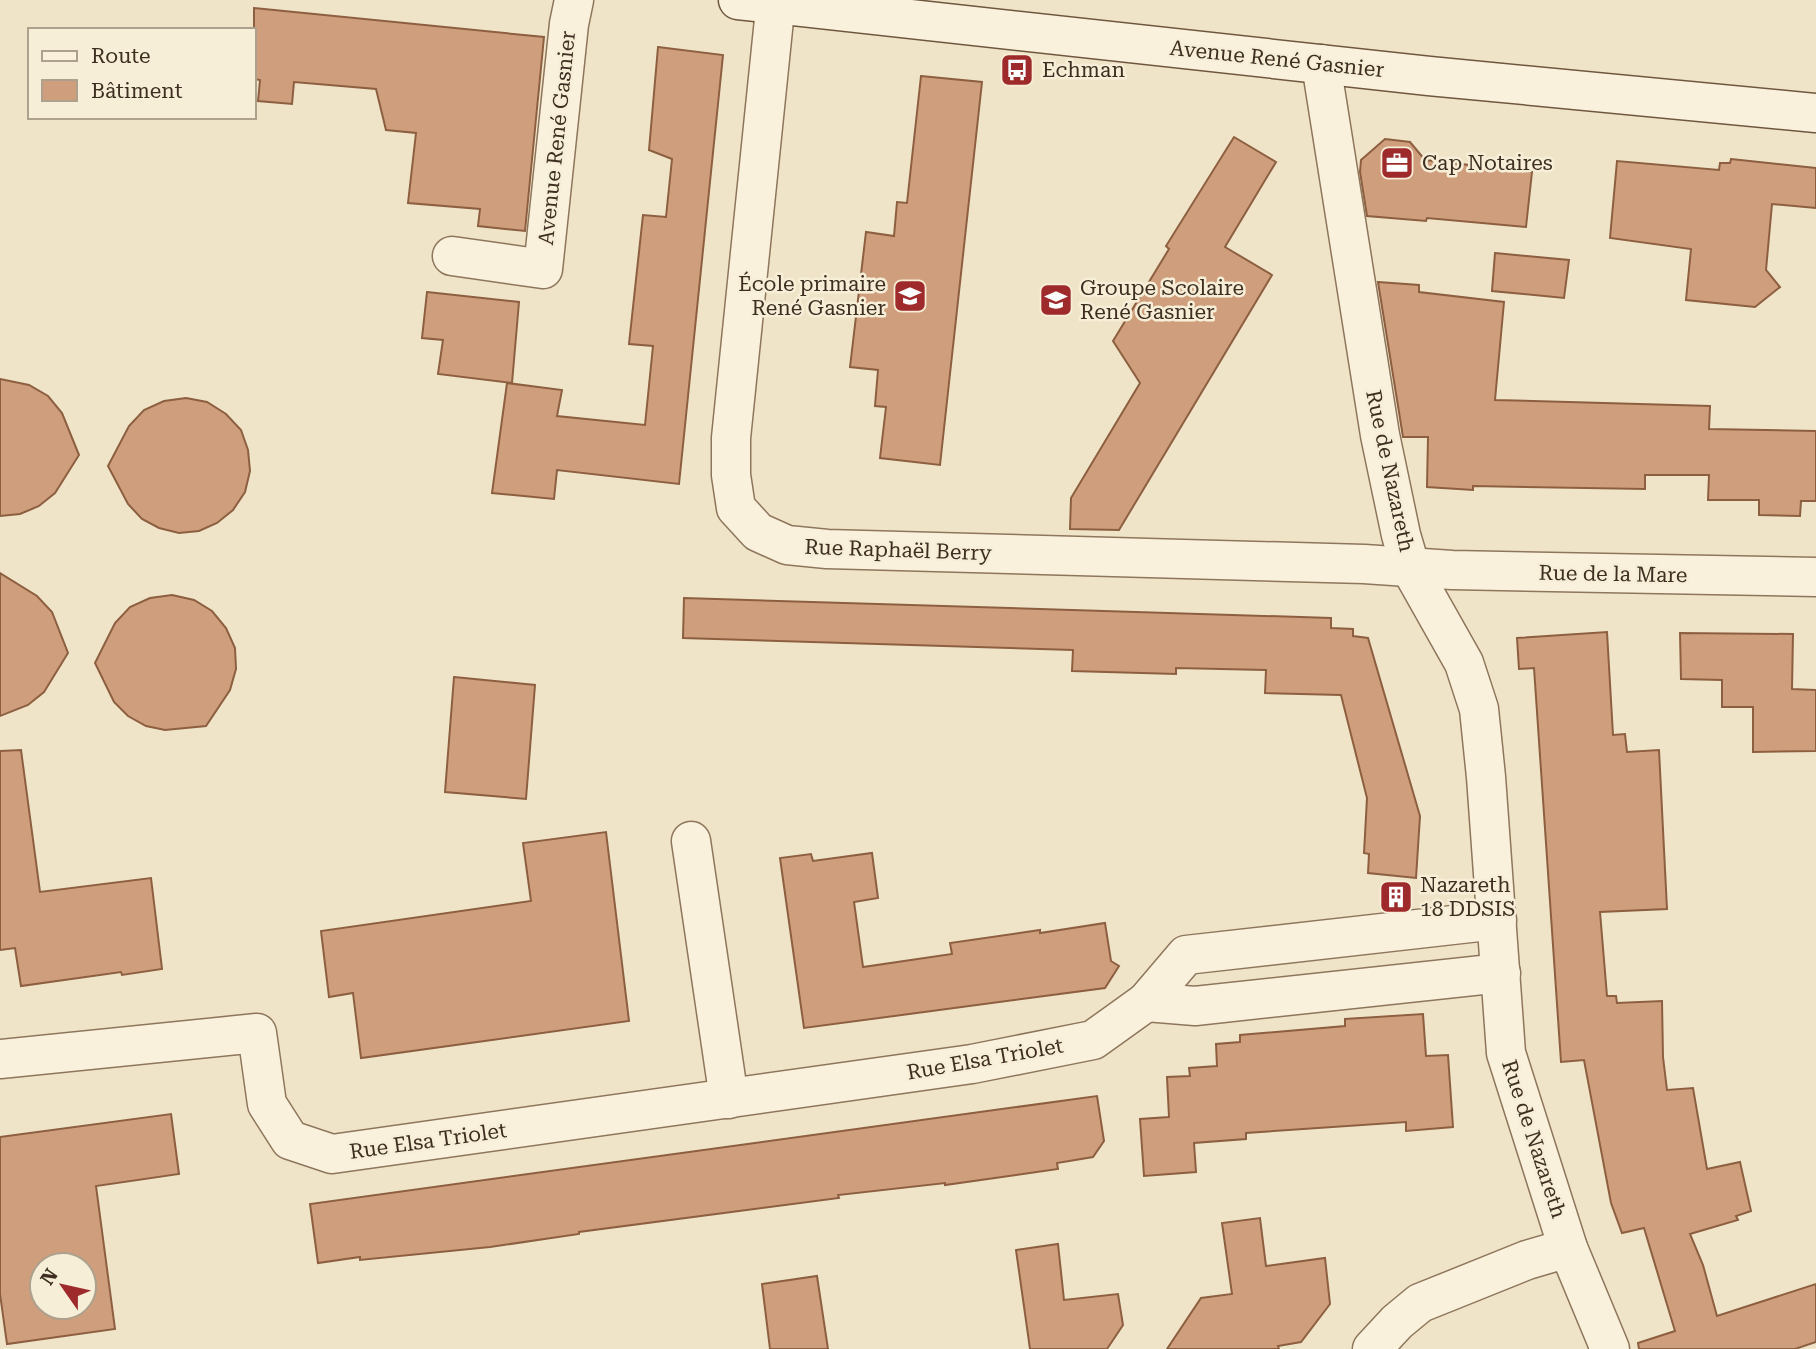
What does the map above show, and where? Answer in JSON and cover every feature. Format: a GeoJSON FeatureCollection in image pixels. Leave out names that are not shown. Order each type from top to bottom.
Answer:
{"type":"FeatureCollection","features":[{"type":"Feature","properties":{"kind":"street","name":"Avenue René Gasnier"},"geometry":{"type":"LineString","coordinates":[[452,256],[543,269],[569,24],[574,0]]}},
{"type":"Feature","properties":{"kind":"street","name":"Avenue René Gasnier"},"geometry":{"type":"LineString","coordinates":[[738,0],[776,2],[829,12],[1321,64],[1816,113]]}},
{"type":"Feature","properties":{"kind":"street","name":"Rue Raphaël Berry"},"geometry":{"type":"LineString","coordinates":[[776,2],[731,438],[731,475],[736,508],[758,532],[787,545],[827,550],[1364,564],[1411,569]]}},
{"type":"Feature","properties":{"kind":"street","name":"Rue de Nazareth"},"geometry":{"type":"LineString","coordinates":[[1321,64],[1380,435],[1401,535],[1411,569],[1464,663],[1479,709],[1506,1053],[1568,1248],[1610,1349]]}},
{"type":"Feature","properties":{"kind":"street","name":"Rue de la Mare"},"geometry":{"type":"LineString","coordinates":[[1411,569],[1816,577]]}},
{"type":"Feature","properties":{"kind":"street"},"geometry":{"type":"LineString","coordinates":[[691,841],[729,1099]]}},
{"type":"Feature","properties":{"kind":"street","name":"Rue Elsa Triolet"},"geometry":{"type":"LineString","coordinates":[[0,1059],[257,1033],[267,1104],[290,1140],[332,1154],[972,1064],[1093,1040],[1146,1002],[1186,955],[1497,920]]}},
{"type":"Feature","properties":{"kind":"street"},"geometry":{"type":"LineString","coordinates":[[1146,1002],[1195,1006],[1501,973]]}},
{"type":"Feature","properties":{"kind":"street"},"geometry":{"type":"LineString","coordinates":[[1372,1349],[1397,1322],[1420,1303],[1527,1260],[1568,1248]]}},
{"type":"Feature","properties":{"kind":"building"},"geometry":{"type":"Polygon","coordinates":[[[254,8],[544,37],[525,231],[478,226],[480,209],[408,203],[416,133],[386,130],[376,89],[294,82],[292,104],[258,101],[260,80],[256,79],[254,8]]]}},
{"type":"Feature","properties":{"kind":"building"},"geometry":{"type":"Polygon","coordinates":[[[658,47],[723,55],[679,484],[557,470],[554,499],[492,493],[507,383],[562,390],[557,416],[645,425],[653,346],[629,344],[643,215],[666,217],[672,159],[649,150],[658,47]]]}},
{"type":"Feature","properties":{"kind":"building"},"geometry":{"type":"Polygon","coordinates":[[[921,76],[982,82],[940,465],[880,458],[886,407],[875,406],[878,370],[850,367],[866,232],[894,236],[897,202],[907,203],[921,76]]]}},
{"type":"Feature","properties":{"kind":"building"},"geometry":{"type":"Polygon","coordinates":[[[1234,137],[1276,162],[1225,247],[1272,275],[1119,530],[1070,529],[1071,498],[1140,383],[1113,341],[1169,249],[1166,246],[1234,137]]]}},
{"type":"Feature","properties":{"kind":"building"},"geometry":{"type":"Polygon","coordinates":[[[1385,139],[1410,142],[1425,160],[1532,172],[1526,227],[1427,218],[1426,221],[1367,216],[1360,172],[1361,160],[1385,139]]]}},
{"type":"Feature","properties":{"kind":"building"},"geometry":{"type":"Polygon","coordinates":[[[1731,159],[1816,168],[1816,208],[1772,204],[1766,270],[1780,287],[1755,307],[1686,300],[1691,249],[1610,238],[1617,161],[1719,170],[1720,163],[1730,163],[1731,159]]]}},
{"type":"Feature","properties":{"kind":"building"},"geometry":{"type":"Polygon","coordinates":[[[1495,253],[1569,260],[1564,298],[1492,291],[1495,253]]]}},
{"type":"Feature","properties":{"kind":"building"},"geometry":{"type":"Polygon","coordinates":[[[1378,282],[1419,285],[1419,292],[1504,302],[1495,400],[1710,406],[1709,429],[1816,431],[1816,501],[1801,501],[1800,516],[1759,515],[1759,500],[1708,500],[1709,475],[1645,475],[1645,489],[1473,486],[1473,490],[1427,487],[1428,437],[1403,437],[1378,282]]]}},
{"type":"Feature","properties":{"kind":"building"},"geometry":{"type":"Polygon","coordinates":[[[427,292],[519,302],[512,383],[438,374],[443,340],[422,338],[427,292]]]}},
{"type":"Feature","properties":{"kind":"building"},"geometry":{"type":"Polygon","coordinates":[[[0,379],[29,385],[48,396],[62,413],[79,455],[55,493],[39,506],[20,514],[0,516],[0,379]]]}},
{"type":"Feature","properties":{"kind":"building"},"geometry":{"type":"Polygon","coordinates":[[[186,398],[207,402],[226,414],[241,430],[248,450],[250,471],[245,492],[233,510],[217,523],[199,531],[179,533],[159,528],[142,519],[128,504],[108,466],[129,426],[144,410],[164,401],[186,398]]]}},
{"type":"Feature","properties":{"kind":"building"},"geometry":{"type":"Polygon","coordinates":[[[0,573],[37,596],[52,612],[68,653],[44,692],[28,705],[0,716],[0,573]]]}},
{"type":"Feature","properties":{"kind":"building"},"geometry":{"type":"Polygon","coordinates":[[[172,595],[194,600],[212,611],[226,628],[235,648],[236,669],[230,690],[206,726],[165,730],[146,726],[128,716],[114,702],[95,663],[115,623],[130,607],[150,598],[172,595]]]}},
{"type":"Feature","properties":{"kind":"building"},"geometry":{"type":"Polygon","coordinates":[[[684,598],[1331,618],[1331,628],[1353,629],[1353,636],[1368,638],[1420,816],[1416,878],[1368,873],[1369,854],[1364,853],[1367,798],[1341,695],[1265,693],[1266,670],[1176,668],[1176,674],[1072,671],[1073,650],[683,638],[684,598]]]}},
{"type":"Feature","properties":{"kind":"building"},"geometry":{"type":"Polygon","coordinates":[[[1607,632],[1613,735],[1625,734],[1627,752],[1659,750],[1667,909],[1600,912],[1607,996],[1616,996],[1617,1003],[1662,1001],[1663,1057],[1667,1090],[1693,1088],[1707,1169],[1740,1162],[1751,1211],[1736,1216],[1738,1220],[1690,1234],[1703,1265],[1717,1316],[1816,1284],[1816,1342],[1795,1349],[1639,1349],[1638,1343],[1675,1331],[1644,1228],[1622,1233],[1611,1203],[1584,1060],[1561,1062],[1534,668],[1519,669],[1517,638],[1607,632]]]}},
{"type":"Feature","properties":{"kind":"building"},"geometry":{"type":"Polygon","coordinates":[[[1680,633],[1793,634],[1792,689],[1816,690],[1816,751],[1753,752],[1753,707],[1722,707],[1722,680],[1681,679],[1680,633]]]}},
{"type":"Feature","properties":{"kind":"building"},"geometry":{"type":"Polygon","coordinates":[[[454,677],[535,685],[526,799],[445,792],[454,677]]]}},
{"type":"Feature","properties":{"kind":"building"},"geometry":{"type":"Polygon","coordinates":[[[21,750],[40,892],[151,878],[162,969],[21,986],[15,948],[0,950],[0,751],[21,750]]]}},
{"type":"Feature","properties":{"kind":"building"},"geometry":{"type":"Polygon","coordinates":[[[606,832],[629,1021],[361,1058],[353,993],[329,997],[321,931],[531,901],[523,843],[606,832]]]}},
{"type":"Feature","properties":{"kind":"building"},"geometry":{"type":"Polygon","coordinates":[[[872,853],[878,898],[854,902],[863,967],[952,954],[950,943],[1105,923],[1111,961],[1119,966],[1105,988],[804,1028],[780,858],[811,854],[813,861],[872,853]]]}},
{"type":"Feature","properties":{"kind":"building"},"geometry":{"type":"Polygon","coordinates":[[[1423,1014],[1426,1056],[1448,1055],[1453,1127],[1406,1131],[1406,1122],[1246,1133],[1246,1139],[1194,1143],[1196,1172],[1144,1176],[1140,1119],[1169,1117],[1167,1077],[1190,1076],[1189,1068],[1217,1066],[1216,1044],[1240,1042],[1240,1035],[1345,1026],[1345,1019],[1423,1014]]]}},
{"type":"Feature","properties":{"kind":"building"},"geometry":{"type":"Polygon","coordinates":[[[1097,1096],[1104,1141],[1093,1157],[1057,1163],[1058,1169],[945,1185],[838,1195],[839,1198],[579,1232],[490,1247],[318,1263],[310,1204],[1097,1096]]]}},
{"type":"Feature","properties":{"kind":"building"},"geometry":{"type":"Polygon","coordinates":[[[171,1114],[179,1174],[96,1186],[115,1329],[7,1344],[0,1294],[0,1137],[171,1114]]]}},
{"type":"Feature","properties":{"kind":"building"},"geometry":{"type":"Polygon","coordinates":[[[1260,1218],[1266,1266],[1325,1258],[1330,1304],[1301,1342],[1278,1346],[1279,1349],[1167,1349],[1201,1298],[1232,1294],[1222,1223],[1260,1218]]]}},
{"type":"Feature","properties":{"kind":"building"},"geometry":{"type":"Polygon","coordinates":[[[1058,1244],[1064,1300],[1118,1294],[1123,1325],[1107,1349],[1030,1349],[1016,1250],[1058,1244]]]}},
{"type":"Feature","properties":{"kind":"building"},"geometry":{"type":"Polygon","coordinates":[[[817,1276],[828,1349],[770,1349],[762,1284],[817,1276]]]}},
{"type":"Feature","properties":{"kind":"place","name":"Echman"},"geometry":{"type":"Point","coordinates":[1017,70]}},
{"type":"Feature","properties":{"kind":"place","name":"Cap Notaires"},"geometry":{"type":"Point","coordinates":[1397,163]}},
{"type":"Feature","properties":{"kind":"place","name":"École primaire René Gasnier"},"geometry":{"type":"Point","coordinates":[910,296]}},
{"type":"Feature","properties":{"kind":"place","name":"Groupe Scolaire René Gasnier"},"geometry":{"type":"Point","coordinates":[1056,300]}},
{"type":"Feature","properties":{"kind":"place","name":"Nazareth 18 DDSIS"},"geometry":{"type":"Point","coordinates":[1396,897]}}]}
